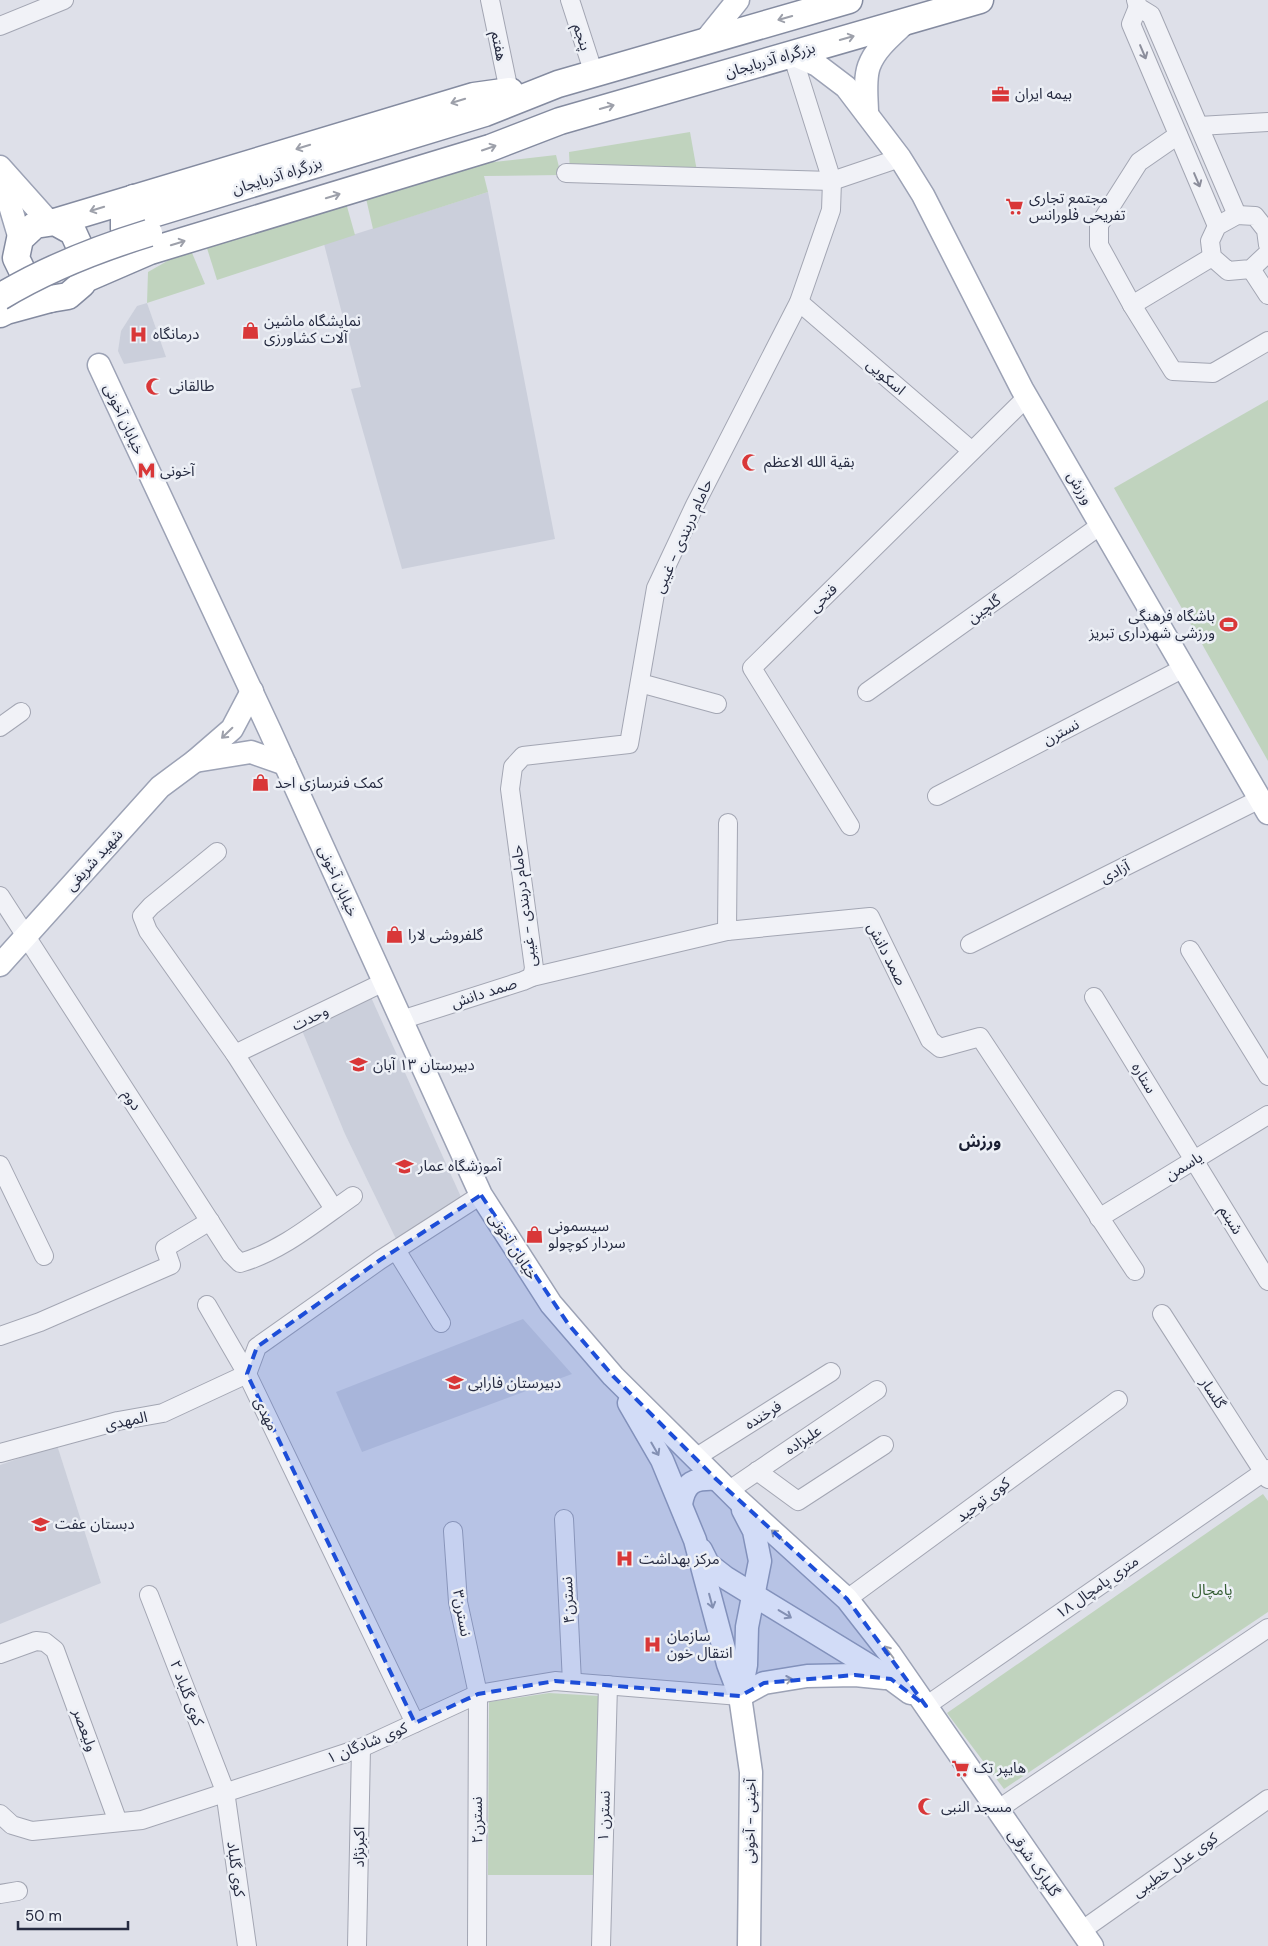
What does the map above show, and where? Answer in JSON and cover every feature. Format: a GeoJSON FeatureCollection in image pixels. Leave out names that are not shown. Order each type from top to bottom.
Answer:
{"type":"FeatureCollection","features":[{"type":"Feature","properties":{"kind":"highway","name":"بزرگراه آذربایجان"},"geometry":{"type":"LineString","coordinates":[[53,222],[144,225],[485,113],[558,84],[849,0]]}},
{"type":"Feature","properties":{"kind":"highway","name":"بزرگراه آذربایجان"},"geometry":{"type":"LineString","coordinates":[[0,280],[102,232],[144,225],[490,128],[560,121],[980,0]]}},
{"type":"Feature","properties":{"kind":"highway","name":"بزرگراه آذربایجان"},"geometry":{"type":"LineString","coordinates":[[0,297],[53,269],[107,246],[144,225],[474,96],[558,84]]}},
{"type":"Feature","properties":{"kind":"highway"},"geometry":{"type":"LineString","coordinates":[[0,314],[50,299],[68,296],[82,284],[88,265],[73,232],[53,222],[35,225],[13,246],[16,258],[32,291],[50,299]]}},
{"type":"Feature","properties":{"kind":"highway","name":"بزرگراه آذربایجان"},"geometry":{"type":"LineString","coordinates":[[83,280],[144,225]]}},
{"type":"Feature","properties":{"kind":"main road"},"geometry":{"type":"LineString","coordinates":[[705,41],[738,0]]}},
{"type":"Feature","properties":{"kind":"main road"},"geometry":{"type":"LineString","coordinates":[[867,114],[866,87],[869,66],[878,50],[908,20]]}},
{"type":"Feature","properties":{"kind":"main road","name":"ورزش"},"geometry":{"type":"LineString","coordinates":[[792,54],[817,65],[846,87],[900,158],[923,195],[1027,397],[1264,806]]}},
{"type":"Feature","properties":{"kind":"main road"},"geometry":{"type":"LineString","coordinates":[[0,167],[53,222]]}},
{"type":"Feature","properties":{"kind":"main road"},"geometry":{"type":"LineString","coordinates":[[0,172],[13,246]]}},
{"type":"Feature","properties":{"kind":"main road","name":"خیابان آخونی"},"geometry":{"type":"LineString","coordinates":[[98,365],[252,691],[481,1196],[551,1304],[613,1376]]}},
{"type":"Feature","properties":{"kind":"main road","name":"شهید شریفی"},"geometry":{"type":"LineString","coordinates":[[0,965],[160,787],[195,761],[232,729],[252,691]]}},
{"type":"Feature","properties":{"kind":"main road"},"geometry":{"type":"LineString","coordinates":[[195,761],[251,752],[285,764]]}},
{"type":"Feature","properties":{"kind":"main road"},"geometry":{"type":"LineString","coordinates":[[613,1376],[662,1460],[681,1504],[695,1540],[728,1664],[740,1696]]}},
{"type":"Feature","properties":{"kind":"main road","name":"گلپارک شرقی"},"geometry":{"type":"LineString","coordinates":[[613,1376],[728,1490],[847,1599],[890,1654],[1086,1938]]}},
{"type":"Feature","properties":{"kind":"main road"},"geometry":{"type":"LineString","coordinates":[[681,1504],[684,1490],[692,1483],[703,1478],[728,1490],[754,1531],[760,1561],[748,1627],[746,1665],[740,1696]]}},
{"type":"Feature","properties":{"kind":"main road"},"geometry":{"type":"LineString","coordinates":[[695,1540],[708,1564],[726,1578],[891,1678],[926,1706]]}},
{"type":"Feature","properties":{"kind":"main road"},"geometry":{"type":"LineString","coordinates":[[740,1696],[764,1683],[807,1676],[854,1675],[891,1678]]}},
{"type":"Feature","properties":{"kind":"main road","name":"آخینی - آخونی"},"geometry":{"type":"LineString","coordinates":[[740,1696],[751,1772],[749,1946]]}},
{"type":"Feature","properties":{"kind":"street"},"geometry":{"type":"LineString","coordinates":[[0,26],[64,0]]}},
{"type":"Feature","properties":{"kind":"street","name":"هفتم"},"geometry":{"type":"LineString","coordinates":[[490,0],[509,91]]}},
{"type":"Feature","properties":{"kind":"street","name":"پنجم"},"geometry":{"type":"LineString","coordinates":[[570,0],[594,74]]}},
{"type":"Feature","properties":{"kind":"street"},"geometry":{"type":"LineString","coordinates":[[1217,226],[1131,24],[1137,3],[1151,15],[1237,215]]}},
{"type":"Feature","properties":{"kind":"street","name":"حامام دربندی - غیبی"},"geometry":{"type":"LineString","coordinates":[[532,977],[534,968],[510,789],[513,766],[523,756],[629,744],[656,588],[695,505],[799,302],[831,210],[832,181],[792,54]]}},
{"type":"Feature","properties":{"kind":"street"},"geometry":{"type":"LineString","coordinates":[[1199,126],[1268,122]]}},
{"type":"Feature","properties":{"kind":"street"},"geometry":{"type":"LineString","coordinates":[[1178,135],[1139,162],[1098,225],[1099,245],[1132,305],[1173,371],[1212,373],[1268,341]]}},
{"type":"Feature","properties":{"kind":"street"},"geometry":{"type":"LineString","coordinates":[[566,173],[832,181],[900,158]]}},
{"type":"Feature","properties":{"kind":"street"},"geometry":{"type":"LineString","coordinates":[[1267,234],[1255,216],[1237,215],[1217,226],[1210,241],[1212,257],[1228,271],[1252,269],[1268,253]]}},
{"type":"Feature","properties":{"kind":"street"},"geometry":{"type":"LineString","coordinates":[[1132,305],[1212,257]]}},
{"type":"Feature","properties":{"kind":"street"},"geometry":{"type":"LineString","coordinates":[[1252,269],[1268,295]]}},
{"type":"Feature","properties":{"kind":"street","name":"اسکویی"},"geometry":{"type":"LineString","coordinates":[[799,302],[972,451]]}},
{"type":"Feature","properties":{"kind":"street","name":"فتحی"},"geometry":{"type":"LineString","coordinates":[[850,826],[752,668],[1027,397]]}},
{"type":"Feature","properties":{"kind":"street","name":"گلچین"},"geometry":{"type":"LineString","coordinates":[[867,692],[1101,525]]}},
{"type":"Feature","properties":{"kind":"street","name":"نسترن"},"geometry":{"type":"LineString","coordinates":[[938,796],[1184,668]]}},
{"type":"Feature","properties":{"kind":"street"},"geometry":{"type":"LineString","coordinates":[[640,683],[717,704]]}},
{"type":"Feature","properties":{"kind":"street"},"geometry":{"type":"LineString","coordinates":[[0,727],[21,712]]}},
{"type":"Feature","properties":{"kind":"street","name":"آزادی"},"geometry":{"type":"LineString","coordinates":[[970,944],[1264,806]]}},
{"type":"Feature","properties":{"kind":"street"},"geometry":{"type":"LineString","coordinates":[[727,931],[728,823]]}},
{"type":"Feature","properties":{"kind":"street"},"geometry":{"type":"LineString","coordinates":[[217,852],[151,906],[142,916],[148,931],[235,1054],[334,1209],[353,1196]]}},
{"type":"Feature","properties":{"kind":"street","name":"دوم"},"geometry":{"type":"LineString","coordinates":[[0,896],[27,935],[231,1254],[240,1263],[251,1260],[285,1243],[334,1209]]}},
{"type":"Feature","properties":{"kind":"street","name":"صمد دانش"},"geometry":{"type":"LineString","coordinates":[[401,1020],[532,977],[727,931],[870,917],[930,1040],[940,1048],[980,1037],[1135,1270]]}},
{"type":"Feature","properties":{"kind":"street"},"geometry":{"type":"LineString","coordinates":[[1190,950],[1268,1076]]}},
{"type":"Feature","properties":{"kind":"street","name":"وحدت"},"geometry":{"type":"LineString","coordinates":[[235,1054],[384,982]]}},
{"type":"Feature","properties":{"kind":"street","name":"ستاره"},"geometry":{"type":"LineString","coordinates":[[1094,996],[1194,1160]]}},
{"type":"Feature","properties":{"kind":"street","name":"یاسمن"},"geometry":{"type":"LineString","coordinates":[[1099,1218],[1268,1115]]}},
{"type":"Feature","properties":{"kind":"street","name":"شبنم"},"geometry":{"type":"LineString","coordinates":[[1194,1160],[1268,1281]]}},
{"type":"Feature","properties":{"kind":"street"},"geometry":{"type":"LineString","coordinates":[[0,1165],[44,1256]]}},
{"type":"Feature","properties":{"kind":"street"},"geometry":{"type":"LineString","coordinates":[[247,1374],[257,1347],[396,1250],[481,1196]]}},
{"type":"Feature","properties":{"kind":"street"},"geometry":{"type":"LineString","coordinates":[[0,1336],[40,1322],[171,1265],[165,1248],[210,1221]]}},
{"type":"Feature","properties":{"kind":"street"},"geometry":{"type":"LineString","coordinates":[[396,1250],[441,1323]]}},
{"type":"Feature","properties":{"kind":"street","name":"مهدی"},"geometry":{"type":"LineString","coordinates":[[207,1305],[247,1374],[415,1723]]}},
{"type":"Feature","properties":{"kind":"street","name":"گلسار"},"geometry":{"type":"LineString","coordinates":[[1162,1314],[1266,1473]]}},
{"type":"Feature","properties":{"kind":"street","name":"فرخنده"},"geometry":{"type":"LineString","coordinates":[[695,1458],[831,1372]]}},
{"type":"Feature","properties":{"kind":"street","name":"المهدی"},"geometry":{"type":"LineString","coordinates":[[0,1453],[118,1421],[163,1413],[247,1374]]}},
{"type":"Feature","properties":{"kind":"street","name":"علیزاده"},"geometry":{"type":"LineString","coordinates":[[728,1490],[877,1390]]}},
{"type":"Feature","properties":{"kind":"street","name":"کوی توحید"},"geometry":{"type":"LineString","coordinates":[[847,1599],[1118,1400]]}},
{"type":"Feature","properties":{"kind":"street"},"geometry":{"type":"LineString","coordinates":[[757,1471],[798,1501],[884,1445]]}},
{"type":"Feature","properties":{"kind":"street","name":"۱۸ متری پامچال"},"geometry":{"type":"LineString","coordinates":[[926,1706],[1266,1473]]}},
{"type":"Feature","properties":{"kind":"street","name":"نسترن۴"},"geometry":{"type":"LineString","coordinates":[[564,1518],[572,1682]]}},
{"type":"Feature","properties":{"kind":"street","name":"نسترن۳"},"geometry":{"type":"LineString","coordinates":[[453,1531],[458,1602],[478,1694]]}},
{"type":"Feature","properties":{"kind":"street","name":"کوی گلباد ۲"},"geometry":{"type":"LineString","coordinates":[[149,1595],[225,1792]]}},
{"type":"Feature","properties":{"kind":"street"},"geometry":{"type":"LineString","coordinates":[[997,1810],[1268,1628]]}},
{"type":"Feature","properties":{"kind":"street","name":"ولیعصر"},"geometry":{"type":"LineString","coordinates":[[0,1654],[36,1641],[45,1642],[55,1650],[118,1822]]}},
{"type":"Feature","properties":{"kind":"street","name":"کوی شادگان ۱"},"geometry":{"type":"LineString","coordinates":[[0,1814],[12,1826],[32,1830],[142,1820],[360,1748],[478,1694],[556,1681],[740,1696]]}},
{"type":"Feature","properties":{"kind":"street","name":"نسترن ۱"},"geometry":{"type":"LineString","coordinates":[[600,1946],[608,1685]]}},
{"type":"Feature","properties":{"kind":"street","name":"نسترن۲"},"geometry":{"type":"LineString","coordinates":[[477,1946],[478,1694]]}},
{"type":"Feature","properties":{"kind":"street","name":"اکبرنژاد"},"geometry":{"type":"LineString","coordinates":[[357,1946],[360,1748]]}},
{"type":"Feature","properties":{"kind":"street","name":"کوی گلباد"},"geometry":{"type":"LineString","coordinates":[[225,1792],[247,1946]]}},
{"type":"Feature","properties":{"kind":"street","name":"کوی عدل خطیبی"},"geometry":{"type":"LineString","coordinates":[[1086,1938],[1268,1799]]}},
{"type":"Feature","properties":{"kind":"street"},"geometry":{"type":"LineString","coordinates":[[0,1894],[18,1891]]}},
{"type":"Feature","properties":{"kind":"highlighted area"},"geometry":{"type":"Polygon","coordinates":[[[481,1195],[569,1325],[613,1376],[716,1479],[847,1599],[926,1706],[891,1679],[855,1675],[764,1683],[740,1696],[555,1681],[478,1694],[415,1723],[247,1374],[257,1347],[380,1260],[481,1195]]]}},
{"type":"Feature","properties":{"kind":"shaded area"},"geometry":{"type":"Polygon","coordinates":[[[488,192],[555,539],[402,569],[351,389],[361,387],[324,244],[488,192]]]}},
{"type":"Feature","properties":{"kind":"shaded area","name":"درمانگاه"},"geometry":{"type":"Polygon","coordinates":[[[147,303],[166,357],[124,364],[118,351],[121,331],[137,306],[147,303]]]}},
{"type":"Feature","properties":{"kind":"shaded area"},"geometry":{"type":"Polygon","coordinates":[[[370,995],[461,1197],[396,1239],[345,1134],[301,1028],[370,995]]]}},
{"type":"Feature","properties":{"kind":"shaded area","name":"دبیرستان فارابی"},"geometry":{"type":"Polygon","coordinates":[[[523,1319],[572,1374],[362,1452],[336,1392],[523,1319]]]}},
{"type":"Feature","properties":{"kind":"shaded area","name":"دبستان عفت"},"geometry":{"type":"Polygon","coordinates":[[[57,1445],[101,1583],[0,1624],[0,1465],[57,1445]]]}},
{"type":"Feature","properties":{"kind":"green space"},"geometry":{"type":"Polygon","coordinates":[[[690,132],[698,177],[570,173],[569,152],[690,132]]]}},
{"type":"Feature","properties":{"kind":"green space"},"geometry":{"type":"Polygon","coordinates":[[[556,155],[561,175],[484,176],[488,192],[373,229],[365,194],[485,163],[556,155]]]}},
{"type":"Feature","properties":{"kind":"green space"},"geometry":{"type":"Polygon","coordinates":[[[346,203],[355,235],[217,280],[206,245],[346,203]]]}},
{"type":"Feature","properties":{"kind":"green space"},"geometry":{"type":"Polygon","coordinates":[[[190,248],[205,284],[147,303],[148,272],[190,248]]]}},
{"type":"Feature","properties":{"kind":"green space","name":"باشگاه فرهنگی ورزشی شهرداری تبریز"},"geometry":{"type":"Polygon","coordinates":[[[1268,400],[1268,761],[1114,488],[1268,400]]]}},
{"type":"Feature","properties":{"kind":"green space","name":"پامچال"},"geometry":{"type":"Polygon","coordinates":[[[1263,1494],[1268,1501],[1268,1612],[1004,1789],[947,1713],[1263,1494]]]}},
{"type":"Feature","properties":{"kind":"green space"},"geometry":{"type":"Polygon","coordinates":[[[549,1693],[599,1696],[595,1875],[488,1875],[489,1702],[549,1693]]]}},
{"type":"Feature","properties":{"kind":"place","name":"بیمه ایران"},"geometry":{"type":"Point","coordinates":[1001,94]}},
{"type":"Feature","properties":{"kind":"place","name":"مجتمع تجاری تفریحی فلورانس"},"geometry":{"type":"Point","coordinates":[1015,207]}},
{"type":"Feature","properties":{"kind":"place","name":"نمایشگاه ماشین آلات کشاورزی"},"geometry":{"type":"Point","coordinates":[250,330]}},
{"type":"Feature","properties":{"kind":"place","name":"درمانگاه"},"geometry":{"type":"Point","coordinates":[139,334]}},
{"type":"Feature","properties":{"kind":"place","name":"طالقانی"},"geometry":{"type":"Point","coordinates":[155,386]}},
{"type":"Feature","properties":{"kind":"place","name":"بقیة الله الاعظم"},"geometry":{"type":"Point","coordinates":[750,462]}},
{"type":"Feature","properties":{"kind":"place","name":"آخونی"},"geometry":{"type":"Point","coordinates":[146,471]}},
{"type":"Feature","properties":{"kind":"place","name":"باشگاه فرهنگی ورزشی شهرداری تبریز"},"geometry":{"type":"Point","coordinates":[1229,625]}},
{"type":"Feature","properties":{"kind":"place","name":"کمک فنرسازی احد"},"geometry":{"type":"Point","coordinates":[261,783]}},
{"type":"Feature","properties":{"kind":"place","name":"گلفروشی لارا"},"geometry":{"type":"Point","coordinates":[394,935]}},
{"type":"Feature","properties":{"kind":"place","name":"دبیرستان ۱۳ آبان"},"geometry":{"type":"Point","coordinates":[359,1065]}},
{"type":"Feature","properties":{"kind":"place","name":"آموزشگاه عمار"},"geometry":{"type":"Point","coordinates":[404,1166]}},
{"type":"Feature","properties":{"kind":"place","name":"سیسمونی سردار کوچولو"},"geometry":{"type":"Point","coordinates":[534,1235]}},
{"type":"Feature","properties":{"kind":"place","name":"دبیرستان فارابی"},"geometry":{"type":"Point","coordinates":[454,1383]}},
{"type":"Feature","properties":{"kind":"place","name":"دبستان عفت"},"geometry":{"type":"Point","coordinates":[41,1524]}},
{"type":"Feature","properties":{"kind":"place","name":"مرکز بهداشت"},"geometry":{"type":"Point","coordinates":[625,1559]}},
{"type":"Feature","properties":{"kind":"place","name":"سازمان انتقال خون"},"geometry":{"type":"Point","coordinates":[653,1645]}},
{"type":"Feature","properties":{"kind":"place","name":"هایپر تک"},"geometry":{"type":"Point","coordinates":[960,1768]}},
{"type":"Feature","properties":{"kind":"place","name":"مسجد النبی"},"geometry":{"type":"Point","coordinates":[927,1807]}},
{"type":"Feature","properties":{"kind":"district","name":"ورزش"},"geometry":{"type":"Point","coordinates":[980,1141]}}]}
